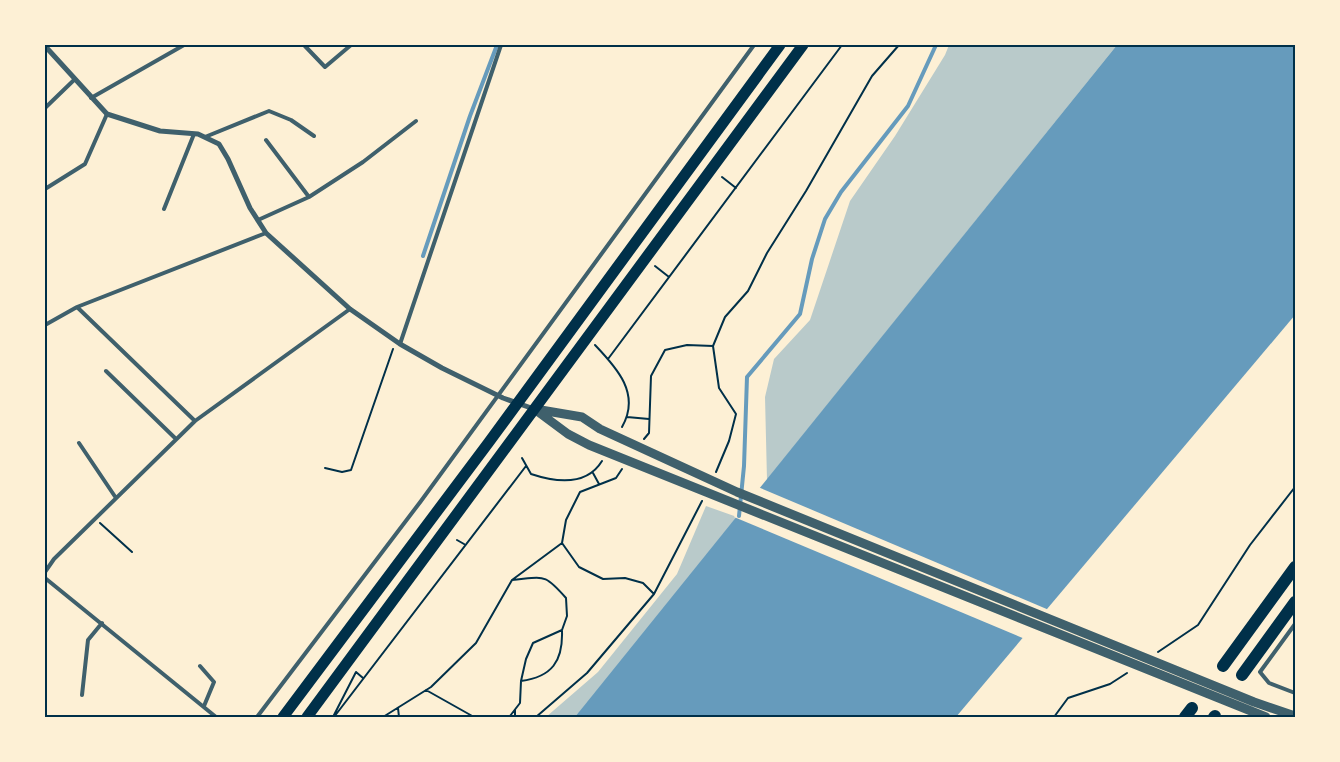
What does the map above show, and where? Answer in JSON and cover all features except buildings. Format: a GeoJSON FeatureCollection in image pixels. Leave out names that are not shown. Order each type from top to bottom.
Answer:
{"type":"FeatureCollection","features":[{"type":"Feature","properties":{"kind":"highway"},"geometry":{"type":"LineString","coordinates":[[1223,666],[1295,567]]}},
{"type":"Feature","properties":{"kind":"highway"},"geometry":{"type":"LineString","coordinates":[[1242,675],[1295,602]]}},
{"type":"Feature","properties":{"kind":"main road"},"geometry":{"type":"LineString","coordinates":[[284,717],[489,442],[516,402],[780,45]]}},
{"type":"Feature","properties":{"kind":"main road"},"geometry":{"type":"LineString","coordinates":[[307,717],[803,45]]}},
{"type":"Feature","properties":{"kind":"street"},"geometry":{"type":"LineString","coordinates":[[45,46],[107,114],[160,131],[194,134],[219,144],[266,233],[350,309],[398,342],[442,368],[498,395],[535,409],[582,417],[600,428],[737,492],[1250,700],[1295,716]]}},
{"type":"Feature","properties":{"kind":"street"},"geometry":{"type":"LineString","coordinates":[[535,409],[568,434],[589,445],[1266,717]]}},
{"type":"Feature","properties":{"kind":"lane"},"geometry":{"type":"LineString","coordinates":[[91,98],[184,45]]}},
{"type":"Feature","properties":{"kind":"lane"},"geometry":{"type":"LineString","coordinates":[[304,45],[325,68],[351,45]]}},
{"type":"Feature","properties":{"kind":"lane"},"geometry":{"type":"LineString","coordinates":[[398,342],[434,246],[501,45]]}},
{"type":"Feature","properties":{"kind":"lane"},"geometry":{"type":"LineString","coordinates":[[257,717],[416,508],[754,45]]}},
{"type":"Feature","properties":{"kind":"lane"},"geometry":{"type":"LineString","coordinates":[[45,108],[74,80]]}},
{"type":"Feature","properties":{"kind":"lane"},"geometry":{"type":"LineString","coordinates":[[205,137],[270,111],[291,120],[314,136]]}},
{"type":"Feature","properties":{"kind":"lane"},"geometry":{"type":"LineString","coordinates":[[45,189],[85,164],[107,114]]}},
{"type":"Feature","properties":{"kind":"lane"},"geometry":{"type":"LineString","coordinates":[[258,220],[309,197],[363,162],[416,121]]}},
{"type":"Feature","properties":{"kind":"lane"},"geometry":{"type":"LineString","coordinates":[[164,209],[194,134]]}},
{"type":"Feature","properties":{"kind":"lane"},"geometry":{"type":"LineString","coordinates":[[266,140],[309,197]]}},
{"type":"Feature","properties":{"kind":"lane"},"geometry":{"type":"LineString","coordinates":[[45,325],[77,307],[266,233]]}},
{"type":"Feature","properties":{"kind":"lane"},"geometry":{"type":"LineString","coordinates":[[77,307],[195,421]]}},
{"type":"Feature","properties":{"kind":"lane"},"geometry":{"type":"LineString","coordinates":[[45,572],[54,559],[195,421],[350,309]]}},
{"type":"Feature","properties":{"kind":"lane"},"geometry":{"type":"LineString","coordinates":[[106,371],[176,439]]}},
{"type":"Feature","properties":{"kind":"lane"},"geometry":{"type":"LineString","coordinates":[[79,444],[116,498]]}},
{"type":"Feature","properties":{"kind":"lane"},"geometry":{"type":"LineString","coordinates":[[45,578],[216,717]]}},
{"type":"Feature","properties":{"kind":"lane"},"geometry":{"type":"LineString","coordinates":[[82,695],[88,640],[102,623]]}},
{"type":"Feature","properties":{"kind":"lane"},"geometry":{"type":"LineString","coordinates":[[1295,624],[1260,672],[1269,684],[1295,693]]}},
{"type":"Feature","properties":{"kind":"lane"},"geometry":{"type":"LineString","coordinates":[[200,666],[214,682],[204,706]]}},
{"type":"Feature","properties":{"kind":"path"},"geometry":{"type":"LineString","coordinates":[[608,358],[842,45]]}},
{"type":"Feature","properties":{"kind":"path"},"geometry":{"type":"LineString","coordinates":[[714,476],[730,441],[736,414],[719,388],[713,346],[725,316],[748,291],[767,253],[806,191],[872,76],[899,45]]}},
{"type":"Feature","properties":{"kind":"path"},"geometry":{"type":"LineString","coordinates":[[722,177],[736,188]]}},
{"type":"Feature","properties":{"kind":"path"},"geometry":{"type":"LineString","coordinates":[[653,265],[669,277]]}},
{"type":"Feature","properties":{"kind":"path"},"geometry":{"type":"LineString","coordinates":[[325,468],[342,472],[351,470],[398,342]]}},
{"type":"Feature","properties":{"kind":"path"},"geometry":{"type":"LineString","coordinates":[[643,440],[649,433],[651,376],[665,350],[687,345],[713,346]]}},
{"type":"Feature","properties":{"kind":"path"},"geometry":{"type":"LineString","coordinates":[[627,418],[649,419]]}},
{"type":"Feature","properties":{"kind":"path"},"geometry":{"type":"LineString","coordinates":[[383,717],[426,690],[476,643],[512,580],[562,543],[566,520],[580,492],[616,478],[627,463]]}},
{"type":"Feature","properties":{"kind":"path"},"geometry":{"type":"LineString","coordinates":[[333,717],[464,544],[526,466]]}},
{"type":"Feature","properties":{"kind":"path"},"geometry":{"type":"LineString","coordinates":[[592,473],[600,484]]}},
{"type":"Feature","properties":{"kind":"path"},"geometry":{"type":"LineString","coordinates":[[1150,657],[1198,625],[1250,546],[1295,487]]}},
{"type":"Feature","properties":{"kind":"path"},"geometry":{"type":"LineString","coordinates":[[536,717],[587,673],[654,594],[706,494]]}},
{"type":"Feature","properties":{"kind":"path"},"geometry":{"type":"LineString","coordinates":[[95,518],[132,552]]}},
{"type":"Feature","properties":{"kind":"path"},"geometry":{"type":"LineString","coordinates":[[458,540],[464,544]]}},
{"type":"Feature","properties":{"kind":"path"},"geometry":{"type":"LineString","coordinates":[[562,543],[579,566],[603,579],[625,578],[643,583],[654,594]]}},
{"type":"Feature","properties":{"kind":"path"},"geometry":{"type":"LineString","coordinates":[[512,580],[538,577],[550,580],[566,598],[567,616],[562,630],[563,649],[556,664],[539,679],[521,681]]}},
{"type":"Feature","properties":{"kind":"path"},"geometry":{"type":"LineString","coordinates":[[505,717],[510,716],[520,703],[521,681],[526,659],[533,643],[562,630]]}},
{"type":"Feature","properties":{"kind":"path"},"geometry":{"type":"LineString","coordinates":[[1054,717],[1068,698],[1110,684],[1134,668]]}},
{"type":"Feature","properties":{"kind":"path"},"geometry":{"type":"LineString","coordinates":[[333,717],[356,672],[364,678]]}},
{"type":"Feature","properties":{"kind":"path"},"geometry":{"type":"LineString","coordinates":[[426,690],[474,717]]}},
{"type":"Feature","properties":{"kind":"path"},"geometry":{"type":"LineString","coordinates":[[398,708],[399,717]]}},
{"type":"Feature","properties":{"kind":"path"},"geometry":{"type":"LineString","coordinates":[[515,710],[515,717]]}},
{"type":"Feature","properties":{"kind":"shaded area"},"geometry":{"type":"Polygon","coordinates":[[[949,45],[1117,45],[767,480],[765,397],[774,359],[810,320],[850,201],[895,136],[945,55],[949,45]]]}},
{"type":"Feature","properties":{"kind":"shaded area"},"geometry":{"type":"Polygon","coordinates":[[[706,506],[737,517],[582,717],[546,717],[598,672],[677,574],[706,506]]]}},
{"type":"Feature","properties":{"kind":"water"},"geometry":{"type":"Polygon","coordinates":[[[1117,45],[1295,45],[1295,315],[956,717],[575,717],[1117,45]]]}},
{"type":"Feature","properties":{"kind":"pier"},"geometry":{"type":"Polygon","coordinates":[[[758,487],[1049,610],[1025,639],[734,517],[758,487]]]}},
{"type":"Feature","properties":{"kind":"waterway"},"geometry":{"type":"LineString","coordinates":[[423,256],[470,116],[497,45]]}},
{"type":"Feature","properties":{"kind":"waterway"},"geometry":{"type":"LineString","coordinates":[[739,516],[744,466],[747,377],[800,314],[812,259],[825,219],[841,192],[908,106],[936,45]]}}]}
